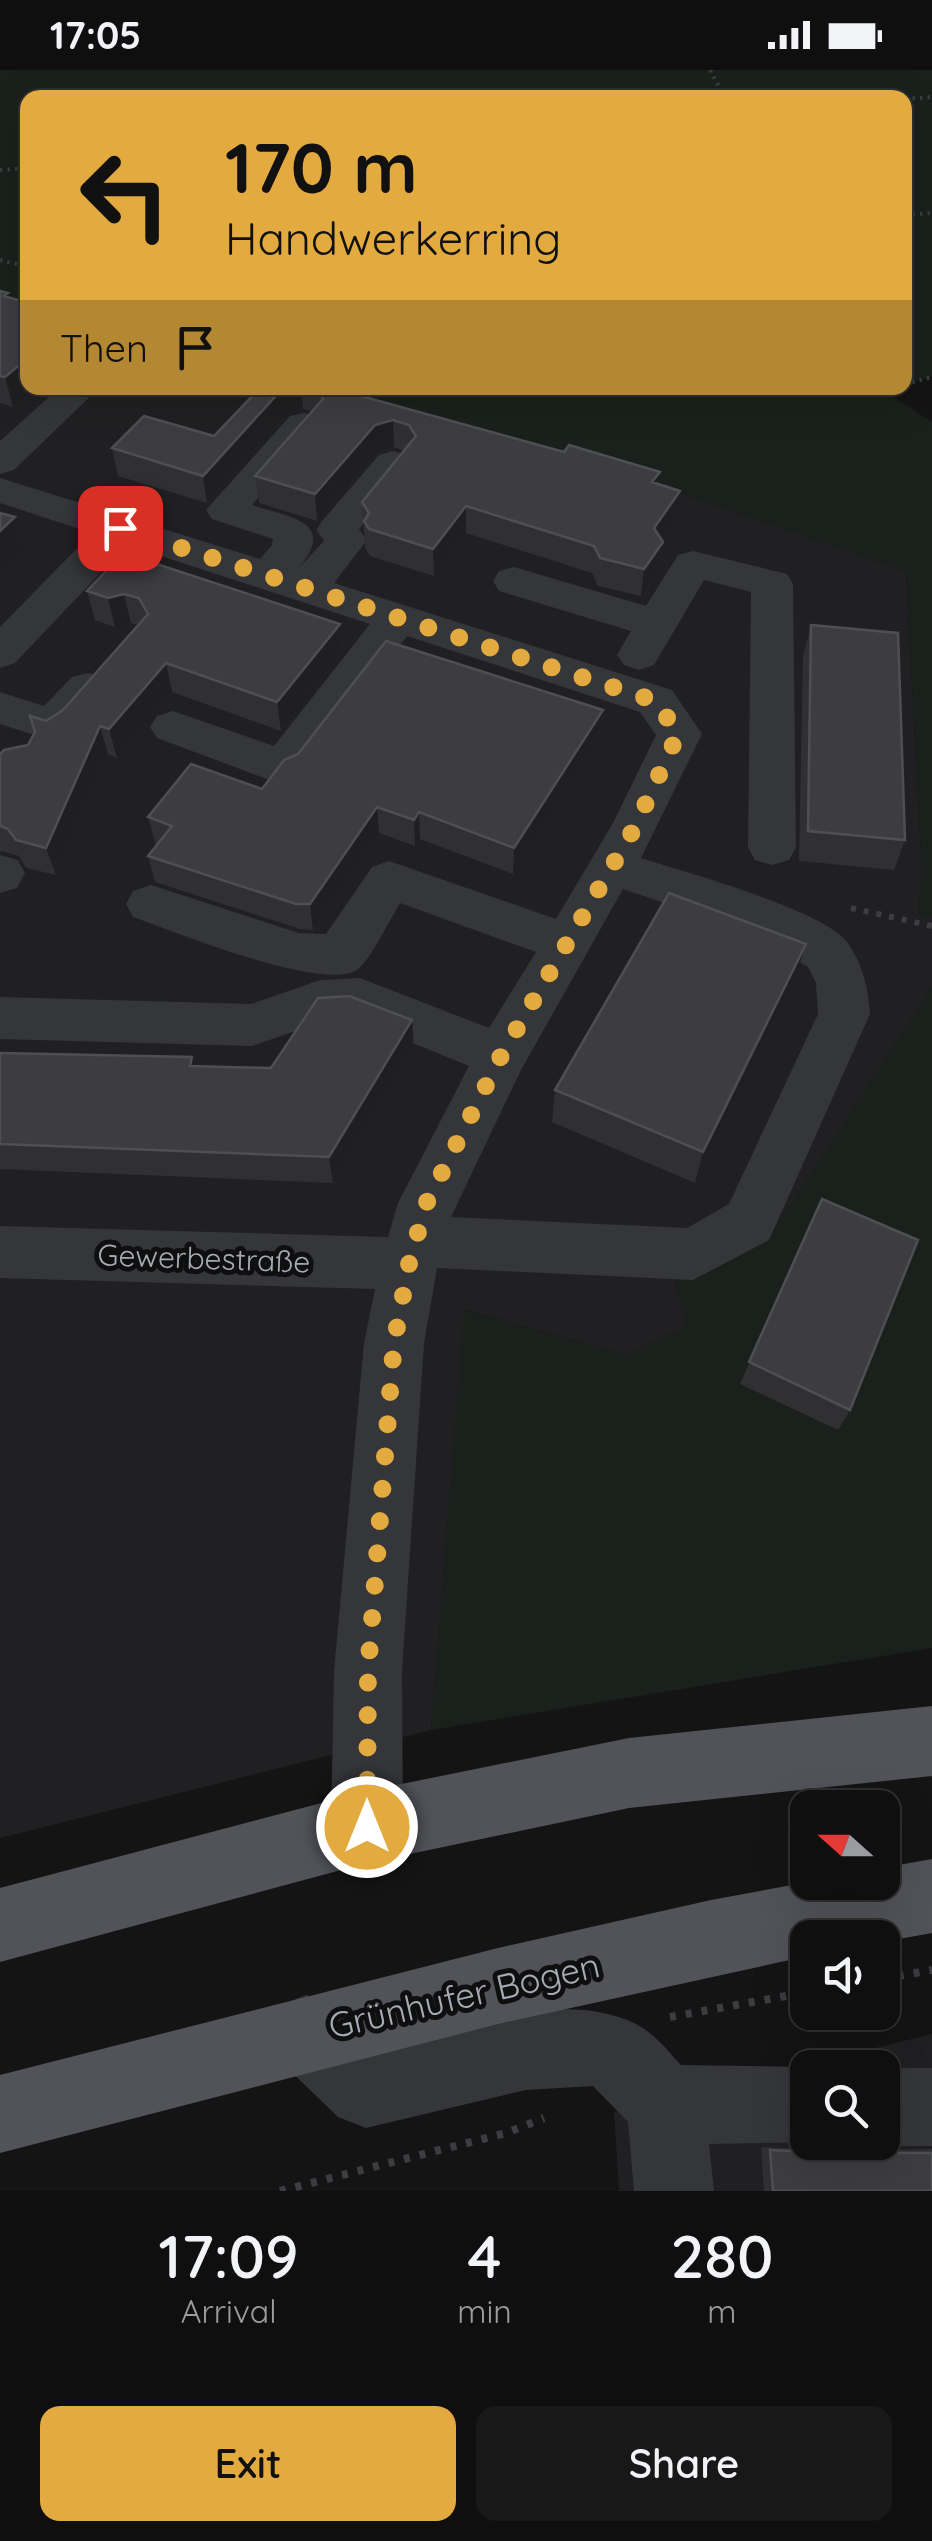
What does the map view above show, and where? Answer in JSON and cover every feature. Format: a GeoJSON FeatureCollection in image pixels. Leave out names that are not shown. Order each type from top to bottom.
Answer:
{"type":"FeatureCollection","features":[{"type":"Feature","properties":{"kind":"main road"},"geometry":{"type":"LineString","coordinates":[[0,1925],[367,1827],[629,1772],[932,1742]]}},
{"type":"Feature","properties":{"kind":"main road","name":"Grünhufer Bogen"},"geometry":{"type":"LineString","coordinates":[[0,2114],[306,2033],[711,1937],[932,1896]]}},
{"type":"Feature","properties":{"kind":"street"},"geometry":{"type":"LineString","coordinates":[[0,462],[72,395]]}},
{"type":"Feature","properties":{"kind":"street"},"geometry":{"type":"LineString","coordinates":[[293,532],[226,510],[304,424]]}},
{"type":"Feature","properties":{"kind":"street"},"geometry":{"type":"LineString","coordinates":[[381,454],[336,530],[347,540],[287,582],[293,532],[381,454]]}},
{"type":"Feature","properties":{"kind":"street"},"geometry":{"type":"LineString","coordinates":[[0,490],[656,701],[678,734],[612,867],[450,1150],[426,1204],[412,1253],[394,1343],[368,1670],[367,1827]]}},
{"type":"Feature","properties":{"kind":"street"},"geometry":{"type":"LineString","coordinates":[[0,652],[120,528]]}},
{"type":"Feature","properties":{"kind":"street"},"geometry":{"type":"LineString","coordinates":[[619,688],[693,564],[772,584],[772,847]]}},
{"type":"Feature","properties":{"kind":"street"},"geometry":{"type":"LineString","coordinates":[[514,581],[657,624]]}},
{"type":"Feature","properties":{"kind":"street"},"geometry":{"type":"LineString","coordinates":[[173,727],[284,767],[410,621]]}},
{"type":"Feature","properties":{"kind":"street"},"geometry":{"type":"LineString","coordinates":[[336,740],[410,621]]}},
{"type":"Feature","properties":{"kind":"street"},"geometry":{"type":"LineString","coordinates":[[0,708],[53,725],[117,655]]}},
{"type":"Feature","properties":{"kind":"street","name":"Gewerbestraße"},"geometry":{"type":"LineString","coordinates":[[0,1252],[693,1254],[749,1222],[844,1014],[842,983],[827,952],[759,915],[612,867]]}},
{"type":"Feature","properties":{"kind":"street"},"geometry":{"type":"LineString","coordinates":[[152,904],[299,953],[340,954],[389,880],[568,944]]}},
{"type":"Feature","properties":{"kind":"street"},"geometry":{"type":"LineString","coordinates":[[0,1018],[252,1024],[320,1002],[360,999],[501,1056]]}},
{"type":"Feature","properties":{"kind":"street"},"geometry":{"type":"LineString","coordinates":[[306,2033],[366,2090],[570,2046],[608,2051],[665,2104],[674,2191]]}},
{"type":"Feature","properties":{"kind":"street"},"geometry":{"type":"LineString","coordinates":[[665,2104],[790,2106]]}},
{"type":"Feature","properties":{"kind":"street"},"geometry":{"type":"LineString","coordinates":[[900,2107],[932,2107]]}},
{"type":"Feature","properties":{"kind":"path"},"geometry":{"type":"LineString","coordinates":[[900,1976],[932,1970]]}},
{"type":"Feature","properties":{"kind":"shaded area"},"geometry":{"type":"Polygon","coordinates":[[[0,70],[932,70],[932,377],[912,382],[912,90],[20,90],[20,300],[0,294],[0,70]]]}},
{"type":"Feature","properties":{"kind":"shaded area"},"geometry":{"type":"Polygon","coordinates":[[[0,294],[20,300],[20,395],[347,395],[654,484],[906,571],[922,873],[918,914],[932,916],[932,988],[777,1226],[675,1281],[687,1326],[627,1355],[465,1310],[431,1730],[0,1838],[0,294]]]}},
{"type":"Feature","properties":{"kind":"shaded area"},"geometry":{"type":"Polygon","coordinates":[[[347,395],[890,395],[932,422],[932,916],[918,914],[922,873],[906,571],[654,484],[347,395]]]}},
{"type":"Feature","properties":{"kind":"shaded area"},"geometry":{"type":"Polygon","coordinates":[[[932,988],[932,1648],[431,1730],[464,1310],[627,1355],[687,1326],[675,1281],[777,1225],[932,988]]]}},
{"type":"Feature","properties":{"kind":"shaded area"},"geometry":{"type":"Polygon","coordinates":[[[932,2034],[932,2191],[619,2191],[614,2112],[790,2069],[790,2160],[900,2160],[900,2050],[867,2050],[932,2034]]]}},
{"type":"Feature","properties":{"kind":"building"},"geometry":{"type":"Polygon","coordinates":[[[0,291],[20,301],[20,365],[5,377],[0,376],[0,291]]]}},
{"type":"Feature","properties":{"kind":"building"},"geometry":{"type":"Polygon","coordinates":[[[253,395],[277,395],[203,476],[112,448],[144,416],[214,436],[253,395]]]}},
{"type":"Feature","properties":{"kind":"building"},"geometry":{"type":"Polygon","coordinates":[[[321,395],[357,395],[564,452],[569,445],[660,472],[652,482],[680,491],[654,528],[663,542],[644,569],[600,558],[594,546],[466,506],[433,549],[369,529],[364,521],[369,513],[362,502],[416,436],[409,425],[393,420],[375,425],[315,494],[255,476],[323,399],[321,395]]]}},
{"type":"Feature","properties":{"kind":"building"},"geometry":{"type":"Polygon","coordinates":[[[0,513],[15,517],[0,531],[0,513]]]}},
{"type":"Feature","properties":{"kind":"building"},"geometry":{"type":"Polygon","coordinates":[[[123,553],[340,624],[277,702],[166,663],[109,729],[100,726],[46,848],[16,840],[8,829],[0,826],[0,754],[28,745],[35,732],[30,716],[46,721],[63,710],[148,614],[139,598],[124,594],[108,598],[87,591],[123,553]]]}},
{"type":"Feature","properties":{"kind":"building"},"geometry":{"type":"Polygon","coordinates":[[[811,625],[898,633],[905,840],[808,831],[811,625]]]}},
{"type":"Feature","properties":{"kind":"building"},"geometry":{"type":"Polygon","coordinates":[[[386,641],[603,710],[514,848],[419,812],[414,820],[377,807],[310,904],[296,904],[148,856],[172,826],[148,817],[191,764],[262,789],[284,760],[298,754],[386,641]]]}},
{"type":"Feature","properties":{"kind":"building"},"geometry":{"type":"Polygon","coordinates":[[[669,893],[806,944],[703,1152],[555,1090],[669,893]]]}},
{"type":"Feature","properties":{"kind":"building"},"geometry":{"type":"Polygon","coordinates":[[[349,996],[412,1020],[329,1157],[0,1144],[0,1053],[192,1057],[190,1066],[271,1068],[318,998],[349,996]]]}},
{"type":"Feature","properties":{"kind":"building"},"geometry":{"type":"Polygon","coordinates":[[[822,1199],[918,1240],[850,1410],[749,1362],[822,1199]]]}},
{"type":"Feature","properties":{"kind":"building"},"geometry":{"type":"Polygon","coordinates":[[[770,2150],[790,2151],[790,2160],[900,2160],[900,2153],[932,2153],[932,2191],[773,2191],[770,2150]]]}},
{"type":"Feature","properties":{"kind":"route"},"geometry":{"type":"LineString","coordinates":[[120,528],[656,701],[678,734],[635,827],[501,1056],[450,1150],[426,1204],[409,1264],[394,1343],[368,1670],[367,1827]]}}]}
